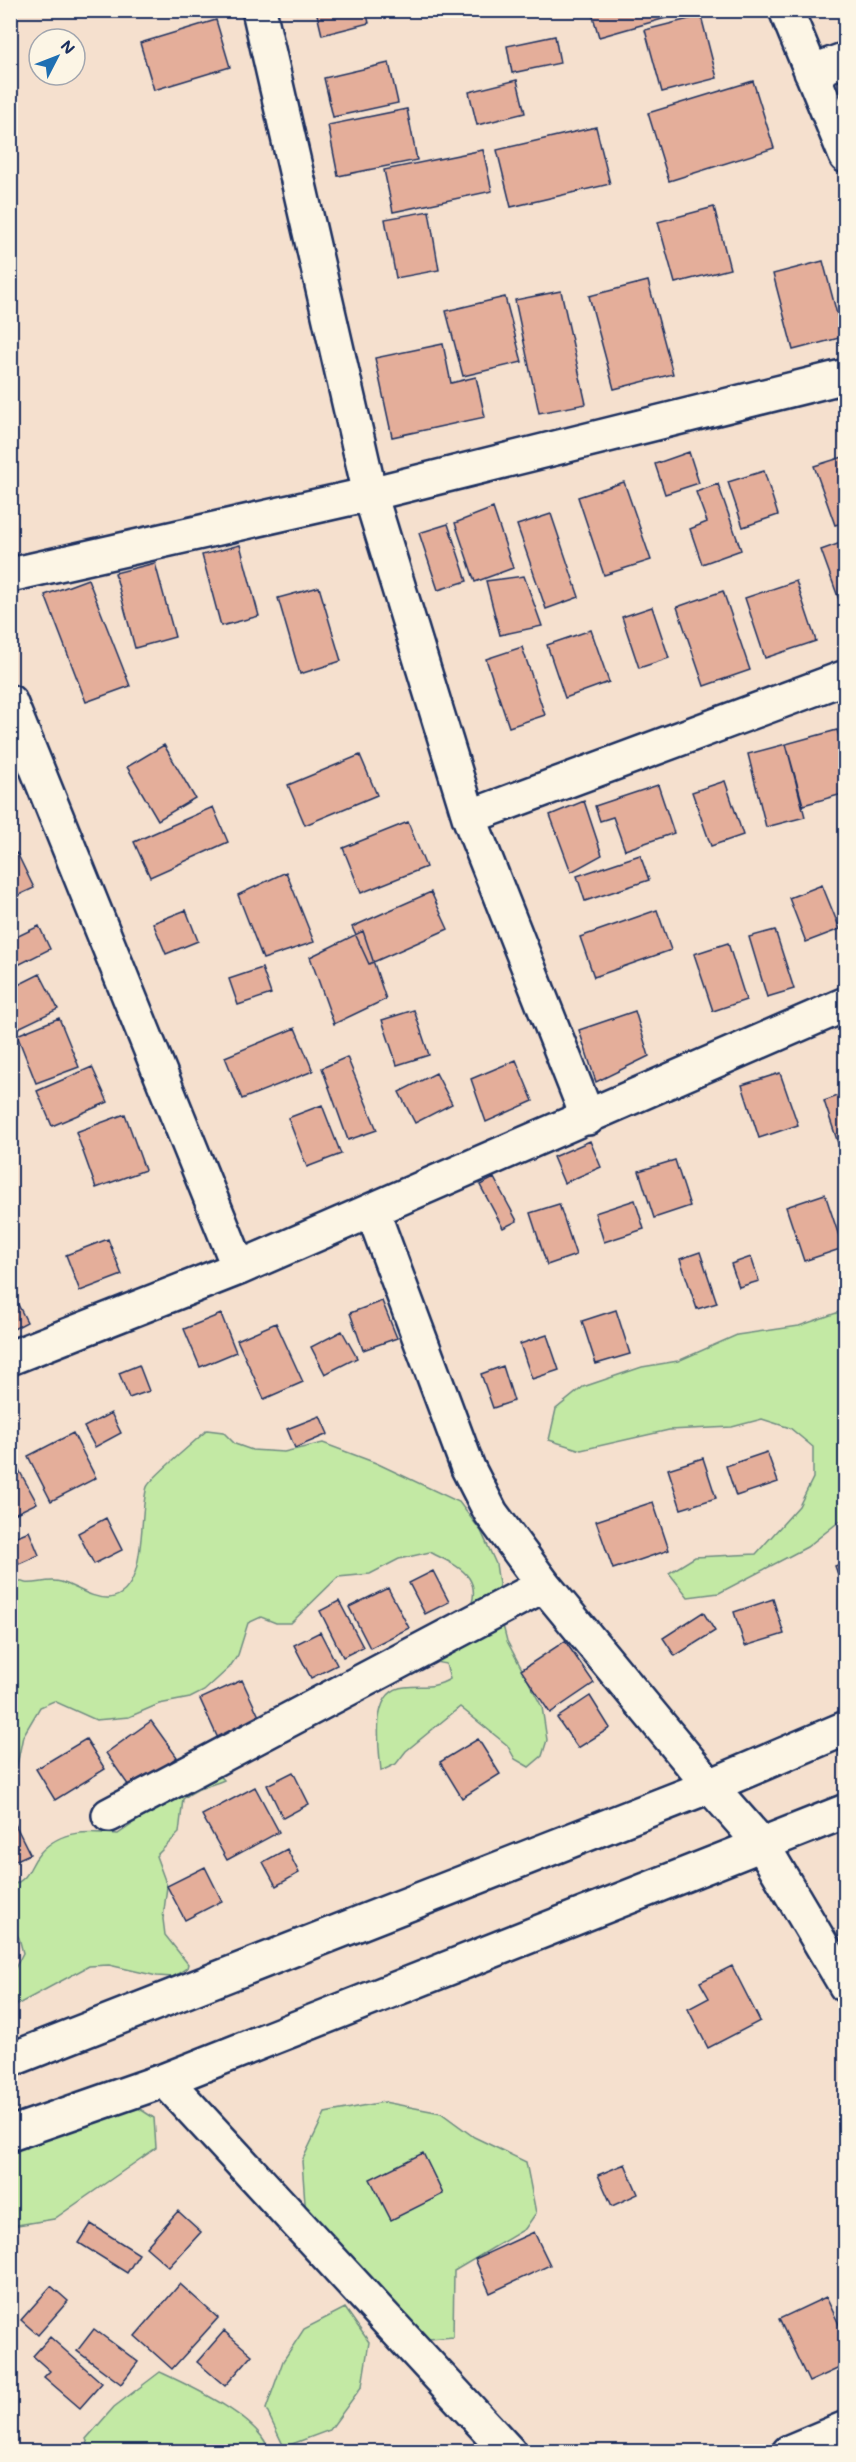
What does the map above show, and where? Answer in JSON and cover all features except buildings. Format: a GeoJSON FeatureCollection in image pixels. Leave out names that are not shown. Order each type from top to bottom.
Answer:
{"type":"FeatureCollection","features":[{"type":"Feature","properties":{"kind":"street"},"geometry":{"type":"LineString","coordinates":[[259,10],[370,494],[469,817],[588,1118]]}},
{"type":"Feature","properties":{"kind":"street"},"geometry":{"type":"LineString","coordinates":[[786,10],[846,156]]}},
{"type":"Feature","properties":{"kind":"street"},"geometry":{"type":"LineString","coordinates":[[812,72],[846,59]]}},
{"type":"Feature","properties":{"kind":"street"},"geometry":{"type":"LineString","coordinates":[[10,575],[370,494],[846,376]]}},
{"type":"Feature","properties":{"kind":"street"},"geometry":{"type":"LineString","coordinates":[[469,817],[846,677]]}},
{"type":"Feature","properties":{"kind":"street"},"geometry":{"type":"LineString","coordinates":[[10,702],[239,1268]]}},
{"type":"Feature","properties":{"kind":"street"},"geometry":{"type":"LineString","coordinates":[[10,1358],[239,1268],[846,1004]]}},
{"type":"Feature","properties":{"kind":"street"},"geometry":{"type":"LineString","coordinates":[[372,1210],[468,1468],[491,1513],[544,1585],[710,1786],[763,1846],[846,1986]]}},
{"type":"Feature","properties":{"kind":"street"},"geometry":{"type":"LineString","coordinates":[[109,1815],[544,1585]]}},
{"type":"Feature","properties":{"kind":"street"},"geometry":{"type":"LineString","coordinates":[[10,2060],[710,1786],[846,1728]]}},
{"type":"Feature","properties":{"kind":"street"},"geometry":{"type":"LineString","coordinates":[[10,2134],[165,2080],[763,1846],[846,1811]]}},
{"type":"Feature","properties":{"kind":"street"},"geometry":{"type":"LineString","coordinates":[[165,2080],[509,2451]]}},
{"type":"Feature","properties":{"kind":"street"},"geometry":{"type":"LineString","coordinates":[[789,2451],[846,2428]]}},
{"type":"Feature","properties":{"kind":"green space"},"geometry":{"type":"Polygon","coordinates":[[[845,1310],[845,1517],[807,1547],[719,1593],[688,1597],[669,1573],[695,1557],[756,1554],[799,1506],[813,1478],[813,1447],[790,1428],[762,1419],[732,1427],[669,1430],[581,1450],[549,1440],[556,1409],[583,1387],[642,1367],[678,1361],[737,1335],[799,1326],[845,1310]]]}},
{"type":"Feature","properties":{"kind":"green space"},"geometry":{"type":"Polygon","coordinates":[[[207,1430],[223,1432],[235,1444],[252,1450],[284,1452],[323,1443],[376,1463],[459,1502],[481,1531],[496,1564],[499,1584],[497,1602],[507,1641],[542,1707],[547,1740],[542,1756],[529,1767],[515,1759],[507,1745],[460,1707],[406,1751],[396,1764],[381,1771],[378,1734],[381,1708],[386,1698],[394,1690],[433,1685],[450,1679],[446,1664],[430,1661],[462,1622],[473,1600],[473,1589],[466,1574],[430,1552],[399,1559],[370,1574],[338,1577],[291,1623],[276,1623],[261,1617],[248,1623],[238,1655],[229,1668],[204,1691],[190,1698],[159,1704],[129,1717],[96,1720],[54,1701],[40,1707],[23,1736],[11,1794],[11,1573],[22,1582],[61,1582],[103,1598],[122,1593],[131,1583],[136,1569],[147,1487],[207,1430]]]}},
{"type":"Feature","properties":{"kind":"green space"},"geometry":{"type":"Polygon","coordinates":[[[212,1767],[224,1780],[198,1790],[183,1799],[179,1833],[156,1856],[167,1886],[163,1919],[165,1935],[188,1964],[187,1968],[173,1977],[157,1976],[109,1965],[89,1966],[11,2008],[11,1976],[23,1953],[19,1938],[11,1925],[10,1887],[23,1879],[40,1853],[57,1839],[86,1832],[118,1834],[131,1825],[153,1783],[212,1767]]]}},
{"type":"Feature","properties":{"kind":"green space"},"geometry":{"type":"Polygon","coordinates":[[[129,2102],[154,2118],[156,2148],[54,2219],[11,2226],[10,2127],[129,2102]]]}},
{"type":"Feature","properties":{"kind":"green space"},"geometry":{"type":"Polygon","coordinates":[[[384,2102],[441,2113],[474,2137],[526,2162],[536,2213],[525,2229],[454,2271],[453,2337],[392,2342],[308,2245],[302,2161],[325,2113],[384,2102]]]}},
{"type":"Feature","properties":{"kind":"green space"},"geometry":{"type":"Polygon","coordinates":[[[345,2308],[369,2342],[362,2386],[330,2430],[284,2447],[266,2409],[283,2361],[304,2329],[345,2308]]]}},
{"type":"Feature","properties":{"kind":"green space"},"geometry":{"type":"Polygon","coordinates":[[[160,2372],[206,2394],[239,2415],[263,2439],[269,2451],[91,2451],[86,2439],[114,2407],[160,2372]]]}}]}
